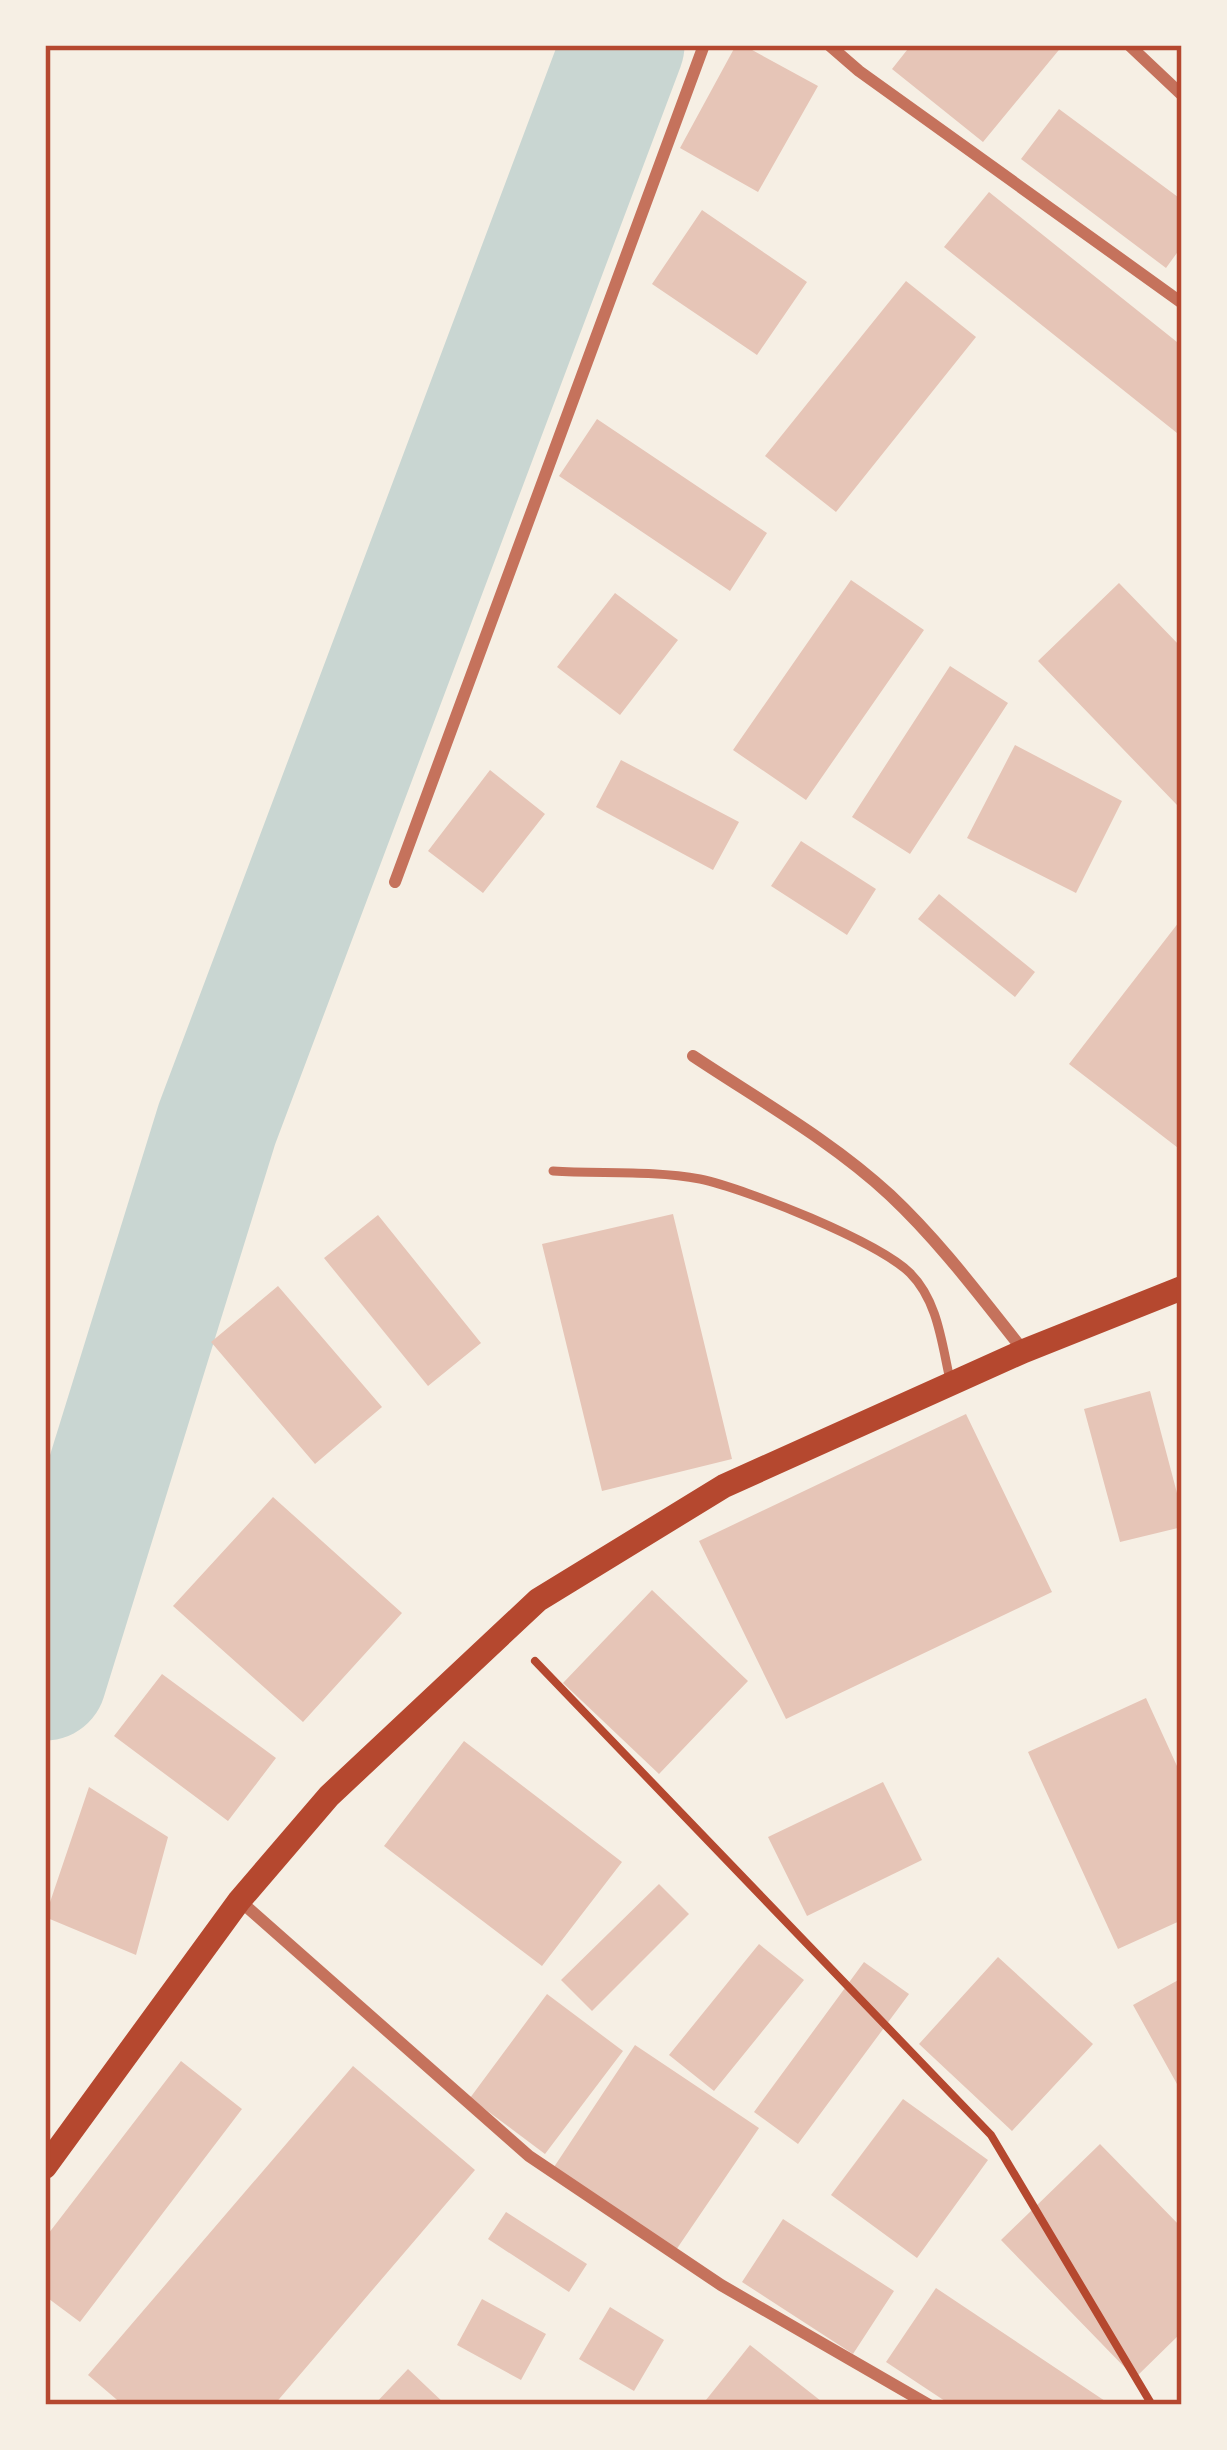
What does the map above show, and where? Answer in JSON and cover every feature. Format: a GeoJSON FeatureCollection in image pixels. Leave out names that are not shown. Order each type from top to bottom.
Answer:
{"type":"FeatureCollection","features":[{"type":"Feature","properties":{"kind":"main road"},"geometry":{"type":"LineString","coordinates":[[45,2167],[239,1900],[329,1796],[538,1600],[724,1486],[1024,1351],[1182,1288]]}},
{"type":"Feature","properties":{"kind":"street"},"geometry":{"type":"LineString","coordinates":[[394,882],[704,45]]}},
{"type":"Feature","properties":{"kind":"street"},"geometry":{"type":"LineString","coordinates":[[829,45],[1182,303]]}},
{"type":"Feature","properties":{"kind":"street"},"geometry":{"type":"LineString","coordinates":[[1129,45],[1182,95]]}},
{"type":"Feature","properties":{"kind":"street"},"geometry":{"type":"LineString","coordinates":[[693,1056],[887,1192],[941,1246],[1024,1351]]}},
{"type":"Feature","properties":{"kind":"street"},"geometry":{"type":"LineString","coordinates":[[239,1900],[529,2156],[721,2285],[929,2405]]}},
{"type":"Feature","properties":{"kind":"lane"},"geometry":{"type":"LineString","coordinates":[[553,1171],[700,1179],[861,1243],[910,1273],[933,1307],[951,1384]]}},
{"type":"Feature","properties":{"kind":"path"},"geometry":{"type":"LineString","coordinates":[[505,1630],[991,2134],[1151,2405]]}},
{"type":"Feature","properties":{"kind":"building"},"geometry":{"type":"Polygon","coordinates":[[[736,45],[818,86],[758,192],[680,148],[736,45]]]}},
{"type":"Feature","properties":{"kind":"building"},"geometry":{"type":"Polygon","coordinates":[[[911,45],[1063,45],[983,142],[892,69],[911,45]]]}},
{"type":"Feature","properties":{"kind":"building"},"geometry":{"type":"Polygon","coordinates":[[[1059,109],[1182,200],[1182,246],[1166,268],[1021,159],[1059,109]]]}},
{"type":"Feature","properties":{"kind":"building"},"geometry":{"type":"Polygon","coordinates":[[[989,192],[1182,346],[1182,437],[944,247],[989,192]]]}},
{"type":"Feature","properties":{"kind":"building"},"geometry":{"type":"Polygon","coordinates":[[[702,210],[807,282],[757,355],[652,284],[702,210]]]}},
{"type":"Feature","properties":{"kind":"building"},"geometry":{"type":"Polygon","coordinates":[[[906,281],[976,337],[836,512],[765,456],[906,281]]]}},
{"type":"Feature","properties":{"kind":"building"},"geometry":{"type":"Polygon","coordinates":[[[597,419],[767,533],[730,591],[559,476],[597,419]]]}},
{"type":"Feature","properties":{"kind":"building"},"geometry":{"type":"Polygon","coordinates":[[[851,580],[924,630],[806,800],[733,750],[851,580]]]}},
{"type":"Feature","properties":{"kind":"building"},"geometry":{"type":"Polygon","coordinates":[[[1119,583],[1182,648],[1182,800],[1177,805],[1038,661],[1119,583]]]}},
{"type":"Feature","properties":{"kind":"building"},"geometry":{"type":"Polygon","coordinates":[[[615,593],[678,640],[620,715],[557,667],[615,593]]]}},
{"type":"Feature","properties":{"kind":"building"},"geometry":{"type":"Polygon","coordinates":[[[950,666],[1008,703],[910,854],[852,817],[950,666]]]}},
{"type":"Feature","properties":{"kind":"building"},"geometry":{"type":"Polygon","coordinates":[[[1015,745],[1122,801],[1076,893],[967,838],[1015,745]]]}},
{"type":"Feature","properties":{"kind":"building"},"geometry":{"type":"Polygon","coordinates":[[[621,760],[739,822],[713,870],[596,807],[621,760]]]}},
{"type":"Feature","properties":{"kind":"building"},"geometry":{"type":"Polygon","coordinates":[[[490,770],[545,814],[483,893],[428,851],[490,770]]]}},
{"type":"Feature","properties":{"kind":"building"},"geometry":{"type":"Polygon","coordinates":[[[801,841],[876,889],[847,935],[771,886],[801,841]]]}},
{"type":"Feature","properties":{"kind":"building"},"geometry":{"type":"Polygon","coordinates":[[[939,894],[1035,972],[1015,997],[918,919],[939,894]]]}},
{"type":"Feature","properties":{"kind":"building"},"geometry":{"type":"Polygon","coordinates":[[[1182,924],[1182,1151],[1069,1064],[1182,924]]]}},
{"type":"Feature","properties":{"kind":"building"},"geometry":{"type":"Polygon","coordinates":[[[673,1214],[732,1459],[602,1491],[542,1244],[673,1214]]]}},
{"type":"Feature","properties":{"kind":"building"},"geometry":{"type":"Polygon","coordinates":[[[378,1215],[481,1343],[428,1386],[324,1258],[378,1215]]]}},
{"type":"Feature","properties":{"kind":"building"},"geometry":{"type":"Polygon","coordinates":[[[278,1286],[382,1407],[315,1464],[211,1342],[278,1286]]]}},
{"type":"Feature","properties":{"kind":"building"},"geometry":{"type":"Polygon","coordinates":[[[1150,1391],[1182,1527],[1120,1542],[1084,1409],[1150,1391]]]}},
{"type":"Feature","properties":{"kind":"building"},"geometry":{"type":"Polygon","coordinates":[[[966,1414],[1052,1592],[786,1719],[699,1541],[966,1414]]]}},
{"type":"Feature","properties":{"kind":"building"},"geometry":{"type":"Polygon","coordinates":[[[273,1497],[402,1613],[303,1722],[173,1606],[273,1497]]]}},
{"type":"Feature","properties":{"kind":"building"},"geometry":{"type":"Polygon","coordinates":[[[652,1590],[748,1681],[659,1774],[563,1683],[652,1590]]]}},
{"type":"Feature","properties":{"kind":"building"},"geometry":{"type":"Polygon","coordinates":[[[162,1674],[276,1758],[228,1821],[114,1736],[162,1674]]]}},
{"type":"Feature","properties":{"kind":"building"},"geometry":{"type":"Polygon","coordinates":[[[1146,1698],[1182,1777],[1182,1920],[1118,1949],[1028,1752],[1146,1698]]]}},
{"type":"Feature","properties":{"kind":"building"},"geometry":{"type":"Polygon","coordinates":[[[464,1741],[622,1862],[542,1966],[384,1846],[464,1741]]]}},
{"type":"Feature","properties":{"kind":"building"},"geometry":{"type":"Polygon","coordinates":[[[883,1782],[922,1860],[807,1916],[768,1837],[883,1782]]]}},
{"type":"Feature","properties":{"kind":"building"},"geometry":{"type":"Polygon","coordinates":[[[89,1787],[168,1837],[136,1955],[45,1917],[89,1787]]]}},
{"type":"Feature","properties":{"kind":"building"},"geometry":{"type":"Polygon","coordinates":[[[659,1884],[689,1914],[592,2011],[561,1980],[659,1884]]]}},
{"type":"Feature","properties":{"kind":"building"},"geometry":{"type":"Polygon","coordinates":[[[759,1944],[804,1980],[714,2091],[669,2055],[759,1944]]]}},
{"type":"Feature","properties":{"kind":"building"},"geometry":{"type":"Polygon","coordinates":[[[998,1957],[1093,2044],[1012,2131],[919,2044],[998,1957]]]}},
{"type":"Feature","properties":{"kind":"building"},"geometry":{"type":"Polygon","coordinates":[[[864,1962],[909,1994],[798,2144],[754,2112],[864,1962]]]}},
{"type":"Feature","properties":{"kind":"building"},"geometry":{"type":"Polygon","coordinates":[[[1182,1978],[1182,2093],[1133,2005],[1182,1978]]]}},
{"type":"Feature","properties":{"kind":"building"},"geometry":{"type":"Polygon","coordinates":[[[547,1994],[623,2051],[545,2154],[470,2098],[547,1994]]]}},
{"type":"Feature","properties":{"kind":"building"},"geometry":{"type":"Polygon","coordinates":[[[635,2045],[759,2128],[676,2250],[554,2167],[635,2045]]]}},
{"type":"Feature","properties":{"kind":"building"},"geometry":{"type":"Polygon","coordinates":[[[181,2061],[242,2109],[80,2322],[45,2296],[45,2238],[181,2061]]]}},
{"type":"Feature","properties":{"kind":"building"},"geometry":{"type":"Polygon","coordinates":[[[353,2066],[475,2170],[274,2405],[123,2405],[88,2375],[353,2066]]]}},
{"type":"Feature","properties":{"kind":"building"},"geometry":{"type":"Polygon","coordinates":[[[903,2099],[988,2160],[917,2258],[831,2195],[903,2099]]]}},
{"type":"Feature","properties":{"kind":"building"},"geometry":{"type":"Polygon","coordinates":[[[1100,2144],[1182,2228],[1182,2332],[1135,2378],[1001,2240],[1100,2144]]]}},
{"type":"Feature","properties":{"kind":"building"},"geometry":{"type":"Polygon","coordinates":[[[506,2212],[587,2264],[569,2292],[488,2239],[506,2212]]]}},
{"type":"Feature","properties":{"kind":"building"},"geometry":{"type":"Polygon","coordinates":[[[783,2219],[894,2291],[853,2354],[742,2282],[783,2219]]]}},
{"type":"Feature","properties":{"kind":"building"},"geometry":{"type":"Polygon","coordinates":[[[936,2288],[1111,2405],[951,2405],[886,2362],[936,2288]]]}},
{"type":"Feature","properties":{"kind":"building"},"geometry":{"type":"Polygon","coordinates":[[[482,2299],[546,2334],[521,2380],[457,2345],[482,2299]]]}},
{"type":"Feature","properties":{"kind":"building"},"geometry":{"type":"Polygon","coordinates":[[[610,2307],[664,2340],[634,2391],[579,2359],[610,2307]]]}},
{"type":"Feature","properties":{"kind":"building"},"geometry":{"type":"Polygon","coordinates":[[[750,2345],[821,2401],[818,2405],[702,2405],[750,2345]]]}},
{"type":"Feature","properties":{"kind":"building"},"geometry":{"type":"Polygon","coordinates":[[[408,2369],[446,2405],[374,2405],[408,2369]]]}},
{"type":"Feature","properties":{"kind":"waterway"},"geometry":{"type":"LineString","coordinates":[[45,1679],[217,1124],[623,45]]}}]}
